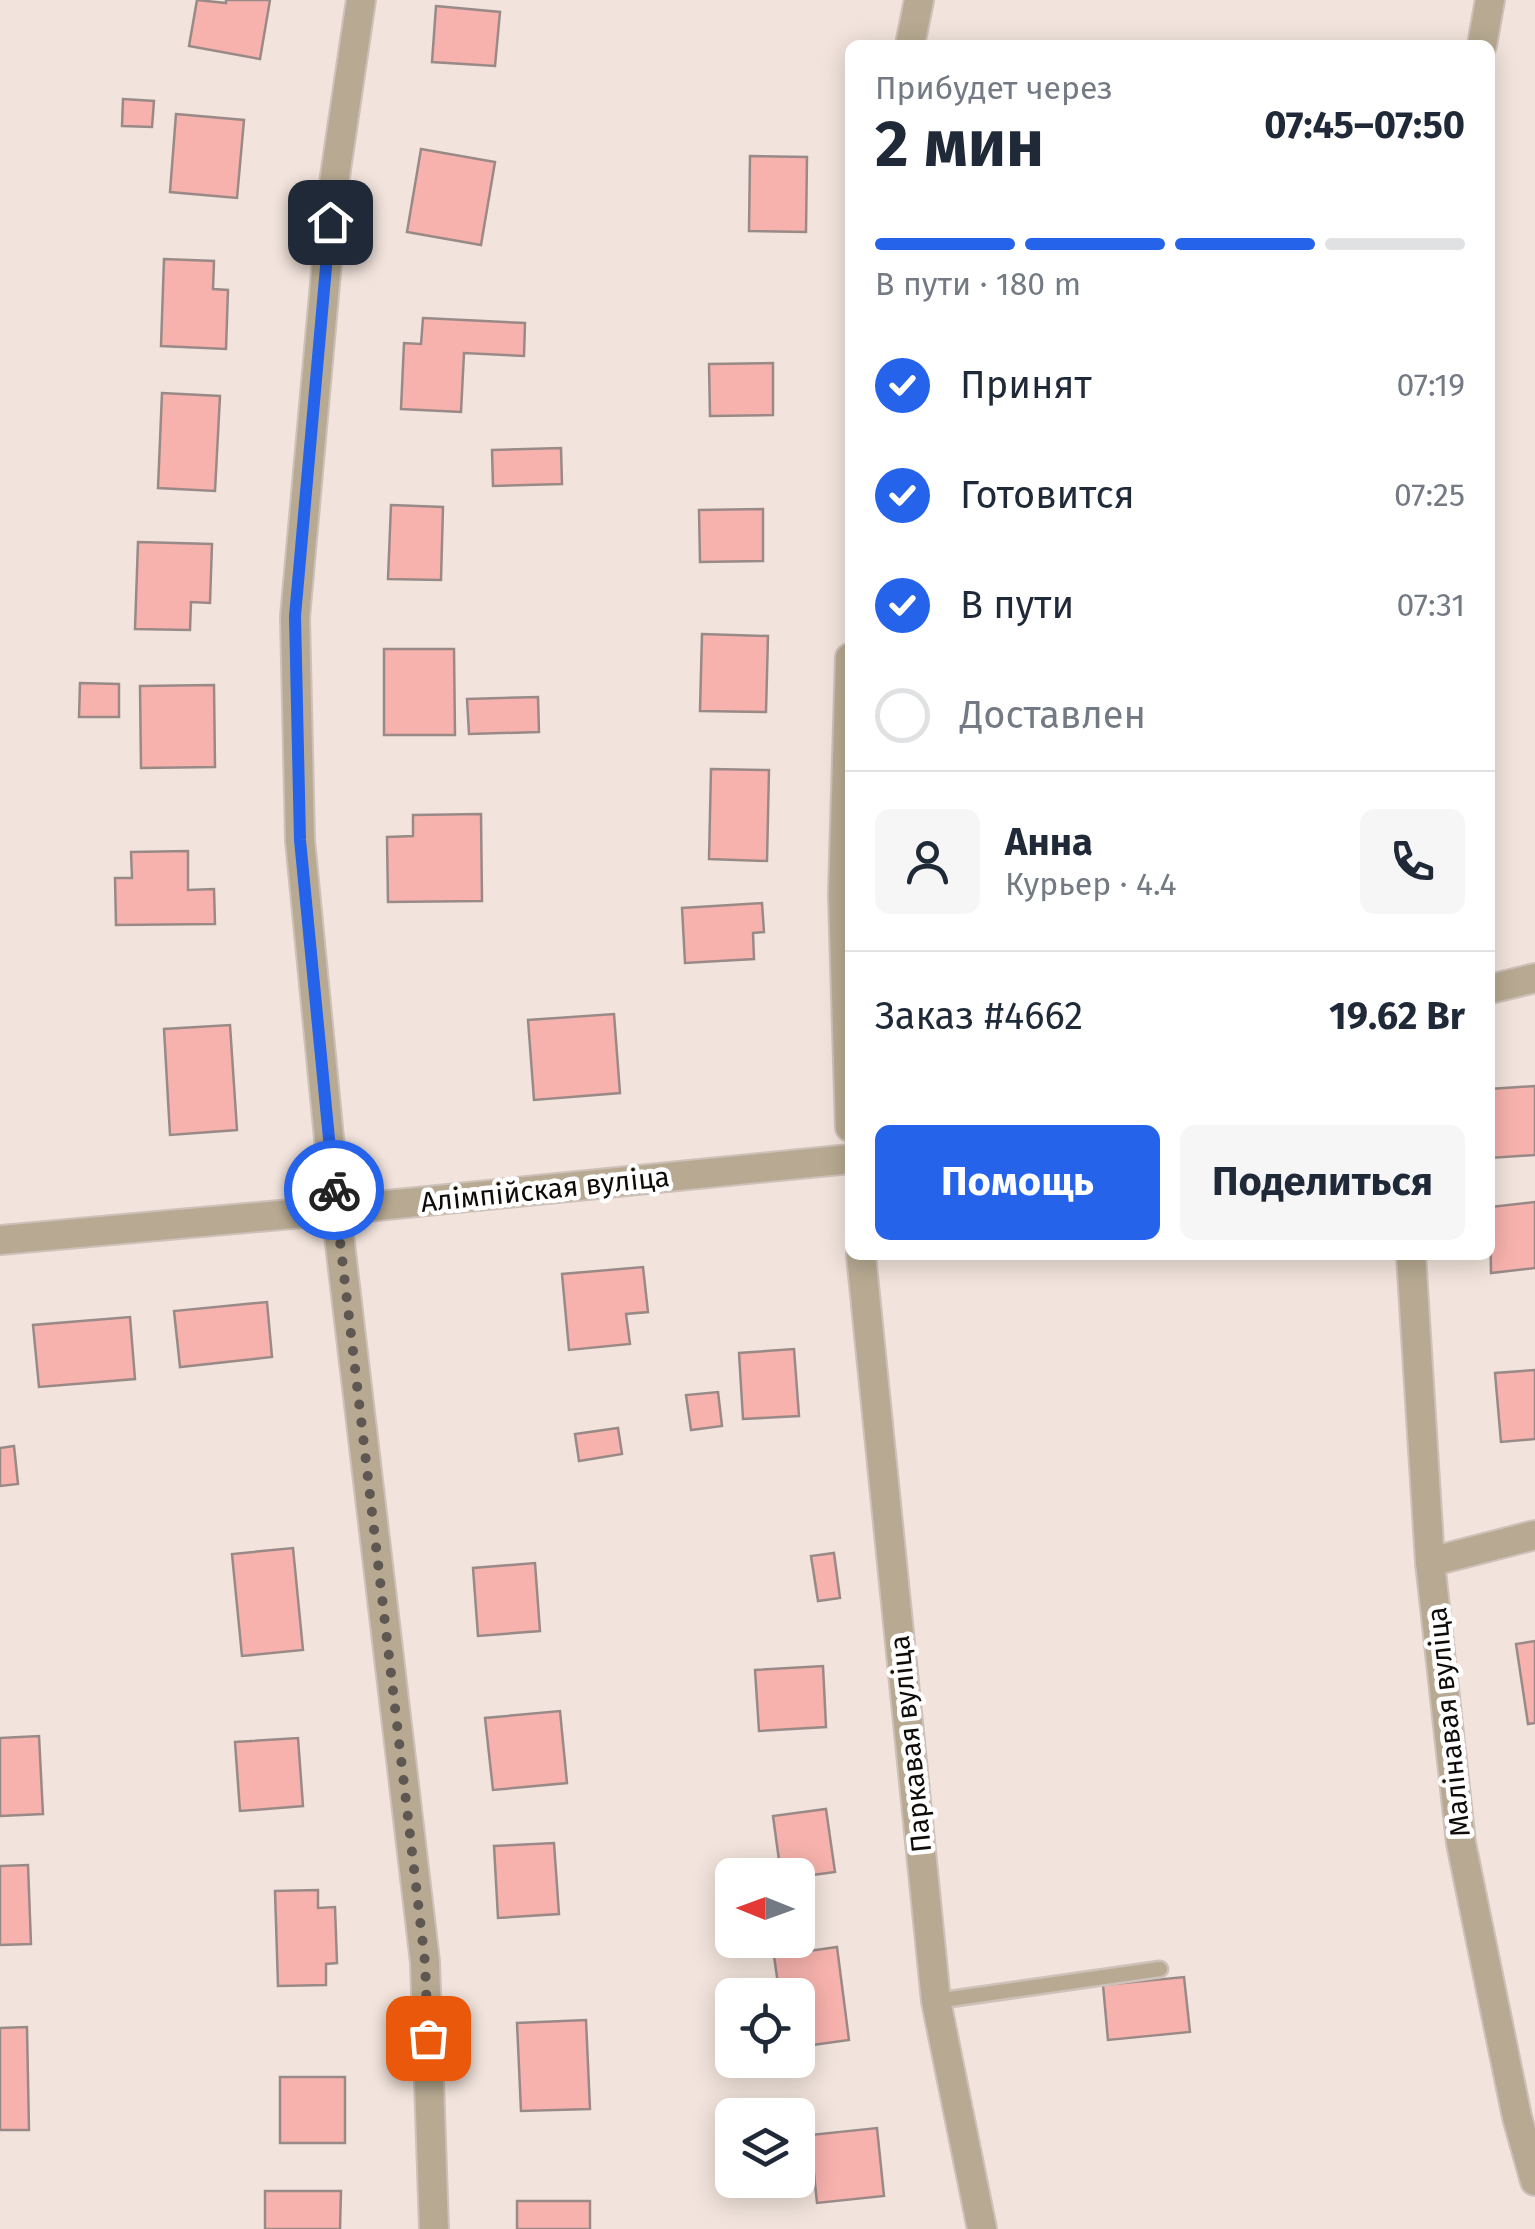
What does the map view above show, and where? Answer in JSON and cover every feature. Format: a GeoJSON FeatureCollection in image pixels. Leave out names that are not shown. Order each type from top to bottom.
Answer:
{"type":"FeatureCollection","features":[{"type":"Feature","properties":{"kind":"street"},"geometry":{"type":"LineString","coordinates":[[361,0],[334,183],[295,616],[300,840],[336,1210],[425,1962],[434,2229]]}},
{"type":"Feature","properties":{"kind":"street"},"geometry":{"type":"LineString","coordinates":[[911,40],[920,0]]}},
{"type":"Feature","properties":{"kind":"street"},"geometry":{"type":"LineString","coordinates":[[1483,40],[1490,0]]}},
{"type":"Feature","properties":{"kind":"street"},"geometry":{"type":"LineString","coordinates":[[845,828],[845,962]]}},
{"type":"Feature","properties":{"kind":"street"},"geometry":{"type":"LineString","coordinates":[[1495,988],[1535,978]]}},
{"type":"Feature","properties":{"kind":"street","name":"Алімпійская вуліца"},"geometry":{"type":"LineString","coordinates":[[0,1240],[845,1159]]}},
{"type":"Feature","properties":{"kind":"street","name":"Паркавая вуліца"},"geometry":{"type":"LineString","coordinates":[[862,1260],[936,2001],[982,2229]]}},
{"type":"Feature","properties":{"kind":"street","name":"Малінавая вуліца"},"geometry":{"type":"LineString","coordinates":[[1411,1260],[1430,1562],[1460,1842],[1526,2114],[1535,2181]]}},
{"type":"Feature","properties":{"kind":"street"},"geometry":{"type":"LineString","coordinates":[[1430,1562],[1535,1534]]}},
{"type":"Feature","properties":{"kind":"lane"},"geometry":{"type":"LineString","coordinates":[[936,2001],[1160,1969]]}},
{"type":"Feature","properties":{"kind":"building"},"geometry":{"type":"Polygon","coordinates":[[[197,0],[270,0],[260,59],[189,46],[197,0]]]}},
{"type":"Feature","properties":{"kind":"building"},"geometry":{"type":"Polygon","coordinates":[[[436,6],[500,12],[495,66],[432,62],[436,6]]]}},
{"type":"Feature","properties":{"kind":"building"},"geometry":{"type":"Polygon","coordinates":[[[123,99],[154,101],[152,127],[122,126],[123,99]]]}},
{"type":"Feature","properties":{"kind":"building"},"geometry":{"type":"Polygon","coordinates":[[[176,114],[244,120],[237,198],[170,192],[176,114]]]}},
{"type":"Feature","properties":{"kind":"building"},"geometry":{"type":"Polygon","coordinates":[[[421,149],[495,162],[481,245],[407,232],[421,149]]]}},
{"type":"Feature","properties":{"kind":"building"},"geometry":{"type":"Polygon","coordinates":[[[750,156],[807,157],[806,232],[749,231],[750,156]]]}},
{"type":"Feature","properties":{"kind":"building"},"geometry":{"type":"Polygon","coordinates":[[[164,259],[214,261],[213,289],[228,290],[226,349],[161,346],[164,259]]]}},
{"type":"Feature","properties":{"kind":"building"},"geometry":{"type":"Polygon","coordinates":[[[423,318],[525,323],[524,356],[464,353],[461,412],[401,409],[404,343],[421,344],[423,318]]]}},
{"type":"Feature","properties":{"kind":"building"},"geometry":{"type":"Polygon","coordinates":[[[773,363],[773,415],[710,416],[709,364],[773,363]]]}},
{"type":"Feature","properties":{"kind":"building"},"geometry":{"type":"Polygon","coordinates":[[[162,393],[220,396],[215,491],[158,488],[162,393]]]}},
{"type":"Feature","properties":{"kind":"building"},"geometry":{"type":"Polygon","coordinates":[[[561,448],[562,484],[493,486],[492,450],[561,448]]]}},
{"type":"Feature","properties":{"kind":"building"},"geometry":{"type":"Polygon","coordinates":[[[391,505],[443,507],[441,580],[388,579],[391,505]]]}},
{"type":"Feature","properties":{"kind":"building"},"geometry":{"type":"Polygon","coordinates":[[[763,509],[763,561],[700,562],[699,510],[763,509]]]}},
{"type":"Feature","properties":{"kind":"building"},"geometry":{"type":"Polygon","coordinates":[[[138,542],[212,544],[210,603],[191,602],[190,630],[135,629],[138,542]]]}},
{"type":"Feature","properties":{"kind":"building"},"geometry":{"type":"Polygon","coordinates":[[[702,634],[768,636],[766,712],[700,711],[702,634]]]}},
{"type":"Feature","properties":{"kind":"building"},"geometry":{"type":"Polygon","coordinates":[[[384,649],[454,649],[455,735],[384,735],[384,649]]]}},
{"type":"Feature","properties":{"kind":"building"},"geometry":{"type":"Polygon","coordinates":[[[80,683],[119,684],[119,717],[79,717],[80,683]]]}},
{"type":"Feature","properties":{"kind":"building"},"geometry":{"type":"Polygon","coordinates":[[[214,685],[215,767],[141,768],[140,686],[214,685]]]}},
{"type":"Feature","properties":{"kind":"building"},"geometry":{"type":"Polygon","coordinates":[[[538,697],[539,732],[469,734],[467,699],[538,697]]]}},
{"type":"Feature","properties":{"kind":"building"},"geometry":{"type":"Polygon","coordinates":[[[711,769],[769,770],[767,861],[709,859],[711,769]]]}},
{"type":"Feature","properties":{"kind":"building"},"geometry":{"type":"Polygon","coordinates":[[[481,814],[482,901],[388,902],[387,837],[413,836],[413,815],[481,814]]]}},
{"type":"Feature","properties":{"kind":"building"},"geometry":{"type":"Polygon","coordinates":[[[188,851],[188,890],[214,889],[215,924],[116,925],[115,878],[132,878],[131,852],[188,851]]]}},
{"type":"Feature","properties":{"kind":"building"},"geometry":{"type":"Polygon","coordinates":[[[762,903],[764,932],[753,933],[754,959],[685,963],[682,908],[762,903]]]}},
{"type":"Feature","properties":{"kind":"building"},"geometry":{"type":"Polygon","coordinates":[[[614,1014],[620,1093],[534,1100],[528,1020],[614,1014]]]}},
{"type":"Feature","properties":{"kind":"building"},"geometry":{"type":"Polygon","coordinates":[[[230,1025],[237,1130],[170,1135],[164,1029],[230,1025]]]}},
{"type":"Feature","properties":{"kind":"building"},"geometry":{"type":"Polygon","coordinates":[[[1535,1086],[1535,1155],[1495,1158],[1495,1089],[1535,1086]]]}},
{"type":"Feature","properties":{"kind":"building"},"geometry":{"type":"Polygon","coordinates":[[[1535,1202],[1535,1268],[1491,1273],[1491,1260],[1495,1260],[1495,1206],[1535,1202]]]}},
{"type":"Feature","properties":{"kind":"building"},"geometry":{"type":"Polygon","coordinates":[[[643,1267],[648,1312],[626,1314],[630,1344],[569,1350],[562,1274],[643,1267]]]}},
{"type":"Feature","properties":{"kind":"building"},"geometry":{"type":"Polygon","coordinates":[[[267,1302],[272,1357],[180,1367],[174,1311],[267,1302]]]}},
{"type":"Feature","properties":{"kind":"building"},"geometry":{"type":"Polygon","coordinates":[[[130,1317],[135,1379],[39,1387],[33,1325],[130,1317]]]}},
{"type":"Feature","properties":{"kind":"building"},"geometry":{"type":"Polygon","coordinates":[[[794,1349],[799,1416],[743,1419],[739,1353],[794,1349]]]}},
{"type":"Feature","properties":{"kind":"building"},"geometry":{"type":"Polygon","coordinates":[[[1535,1370],[1535,1439],[1501,1442],[1495,1373],[1535,1370]]]}},
{"type":"Feature","properties":{"kind":"building"},"geometry":{"type":"Polygon","coordinates":[[[718,1392],[722,1426],[691,1430],[686,1395],[718,1392]]]}},
{"type":"Feature","properties":{"kind":"building"},"geometry":{"type":"Polygon","coordinates":[[[618,1428],[622,1454],[579,1461],[575,1434],[618,1428]]]}},
{"type":"Feature","properties":{"kind":"building"},"geometry":{"type":"Polygon","coordinates":[[[14,1446],[18,1484],[0,1486],[0,1448],[14,1446]]]}},
{"type":"Feature","properties":{"kind":"building"},"geometry":{"type":"Polygon","coordinates":[[[293,1548],[303,1650],[242,1656],[232,1554],[293,1548]]]}},
{"type":"Feature","properties":{"kind":"building"},"geometry":{"type":"Polygon","coordinates":[[[834,1553],[840,1598],[818,1601],[811,1556],[834,1553]]]}},
{"type":"Feature","properties":{"kind":"building"},"geometry":{"type":"Polygon","coordinates":[[[535,1563],[540,1631],[478,1636],[473,1568],[535,1563]]]}},
{"type":"Feature","properties":{"kind":"building"},"geometry":{"type":"Polygon","coordinates":[[[1535,1641],[1535,1723],[1528,1724],[1516,1644],[1535,1641]]]}},
{"type":"Feature","properties":{"kind":"building"},"geometry":{"type":"Polygon","coordinates":[[[823,1666],[826,1727],[759,1731],[755,1670],[823,1666]]]}},
{"type":"Feature","properties":{"kind":"building"},"geometry":{"type":"Polygon","coordinates":[[[560,1711],[567,1783],[493,1790],[485,1718],[560,1711]]]}},
{"type":"Feature","properties":{"kind":"building"},"geometry":{"type":"Polygon","coordinates":[[[39,1736],[43,1814],[0,1816],[0,1738],[39,1736]]]}},
{"type":"Feature","properties":{"kind":"building"},"geometry":{"type":"Polygon","coordinates":[[[298,1738],[303,1806],[240,1811],[235,1742],[298,1738]]]}},
{"type":"Feature","properties":{"kind":"building"},"geometry":{"type":"Polygon","coordinates":[[[826,1809],[835,1872],[815,1875],[815,1858],[779,1858],[773,1816],[826,1809]]]}},
{"type":"Feature","properties":{"kind":"building"},"geometry":{"type":"Polygon","coordinates":[[[554,1843],[559,1914],[498,1918],[494,1846],[554,1843]]]}},
{"type":"Feature","properties":{"kind":"building"},"geometry":{"type":"Polygon","coordinates":[[[28,1865],[31,1944],[0,1945],[0,1866],[28,1865]]]}},
{"type":"Feature","properties":{"kind":"building"},"geometry":{"type":"Polygon","coordinates":[[[318,1890],[318,1908],[335,1907],[337,1963],[326,1964],[326,1985],[278,1986],[275,1891],[318,1890]]]}},
{"type":"Feature","properties":{"kind":"building"},"geometry":{"type":"Polygon","coordinates":[[[837,1947],[849,2040],[815,2045],[815,1978],[777,1978],[774,1958],[815,1958],[815,1950],[837,1947]]]}},
{"type":"Feature","properties":{"kind":"building"},"geometry":{"type":"Polygon","coordinates":[[[1184,1977],[1190,2032],[1108,2040],[1103,1985],[1184,1977]]]}},
{"type":"Feature","properties":{"kind":"building"},"geometry":{"type":"Polygon","coordinates":[[[586,2020],[590,2109],[521,2111],[517,2023],[586,2020]]]}},
{"type":"Feature","properties":{"kind":"building"},"geometry":{"type":"Polygon","coordinates":[[[27,2027],[29,2130],[0,2130],[0,2028],[27,2027]]]}},
{"type":"Feature","properties":{"kind":"building"},"geometry":{"type":"Polygon","coordinates":[[[280,2077],[345,2077],[345,2143],[280,2143],[280,2077]]]}},
{"type":"Feature","properties":{"kind":"building"},"geometry":{"type":"Polygon","coordinates":[[[877,2128],[884,2196],[817,2203],[815,2134],[877,2128]]]}},
{"type":"Feature","properties":{"kind":"building"},"geometry":{"type":"Polygon","coordinates":[[[265,2191],[341,2191],[340,2229],[265,2229],[265,2191]]]}},
{"type":"Feature","properties":{"kind":"building"},"geometry":{"type":"Polygon","coordinates":[[[517,2201],[590,2201],[590,2229],[517,2229],[517,2201]]]}},
{"type":"Feature","properties":{"kind":"way so far"},"geometry":{"type":"LineString","coordinates":[[334,1190],[425,1962],[428,2038]]}},
{"type":"Feature","properties":{"kind":"route"},"geometry":{"type":"LineString","coordinates":[[330,222],[295,616],[300,840],[334,1190]]}}]}
